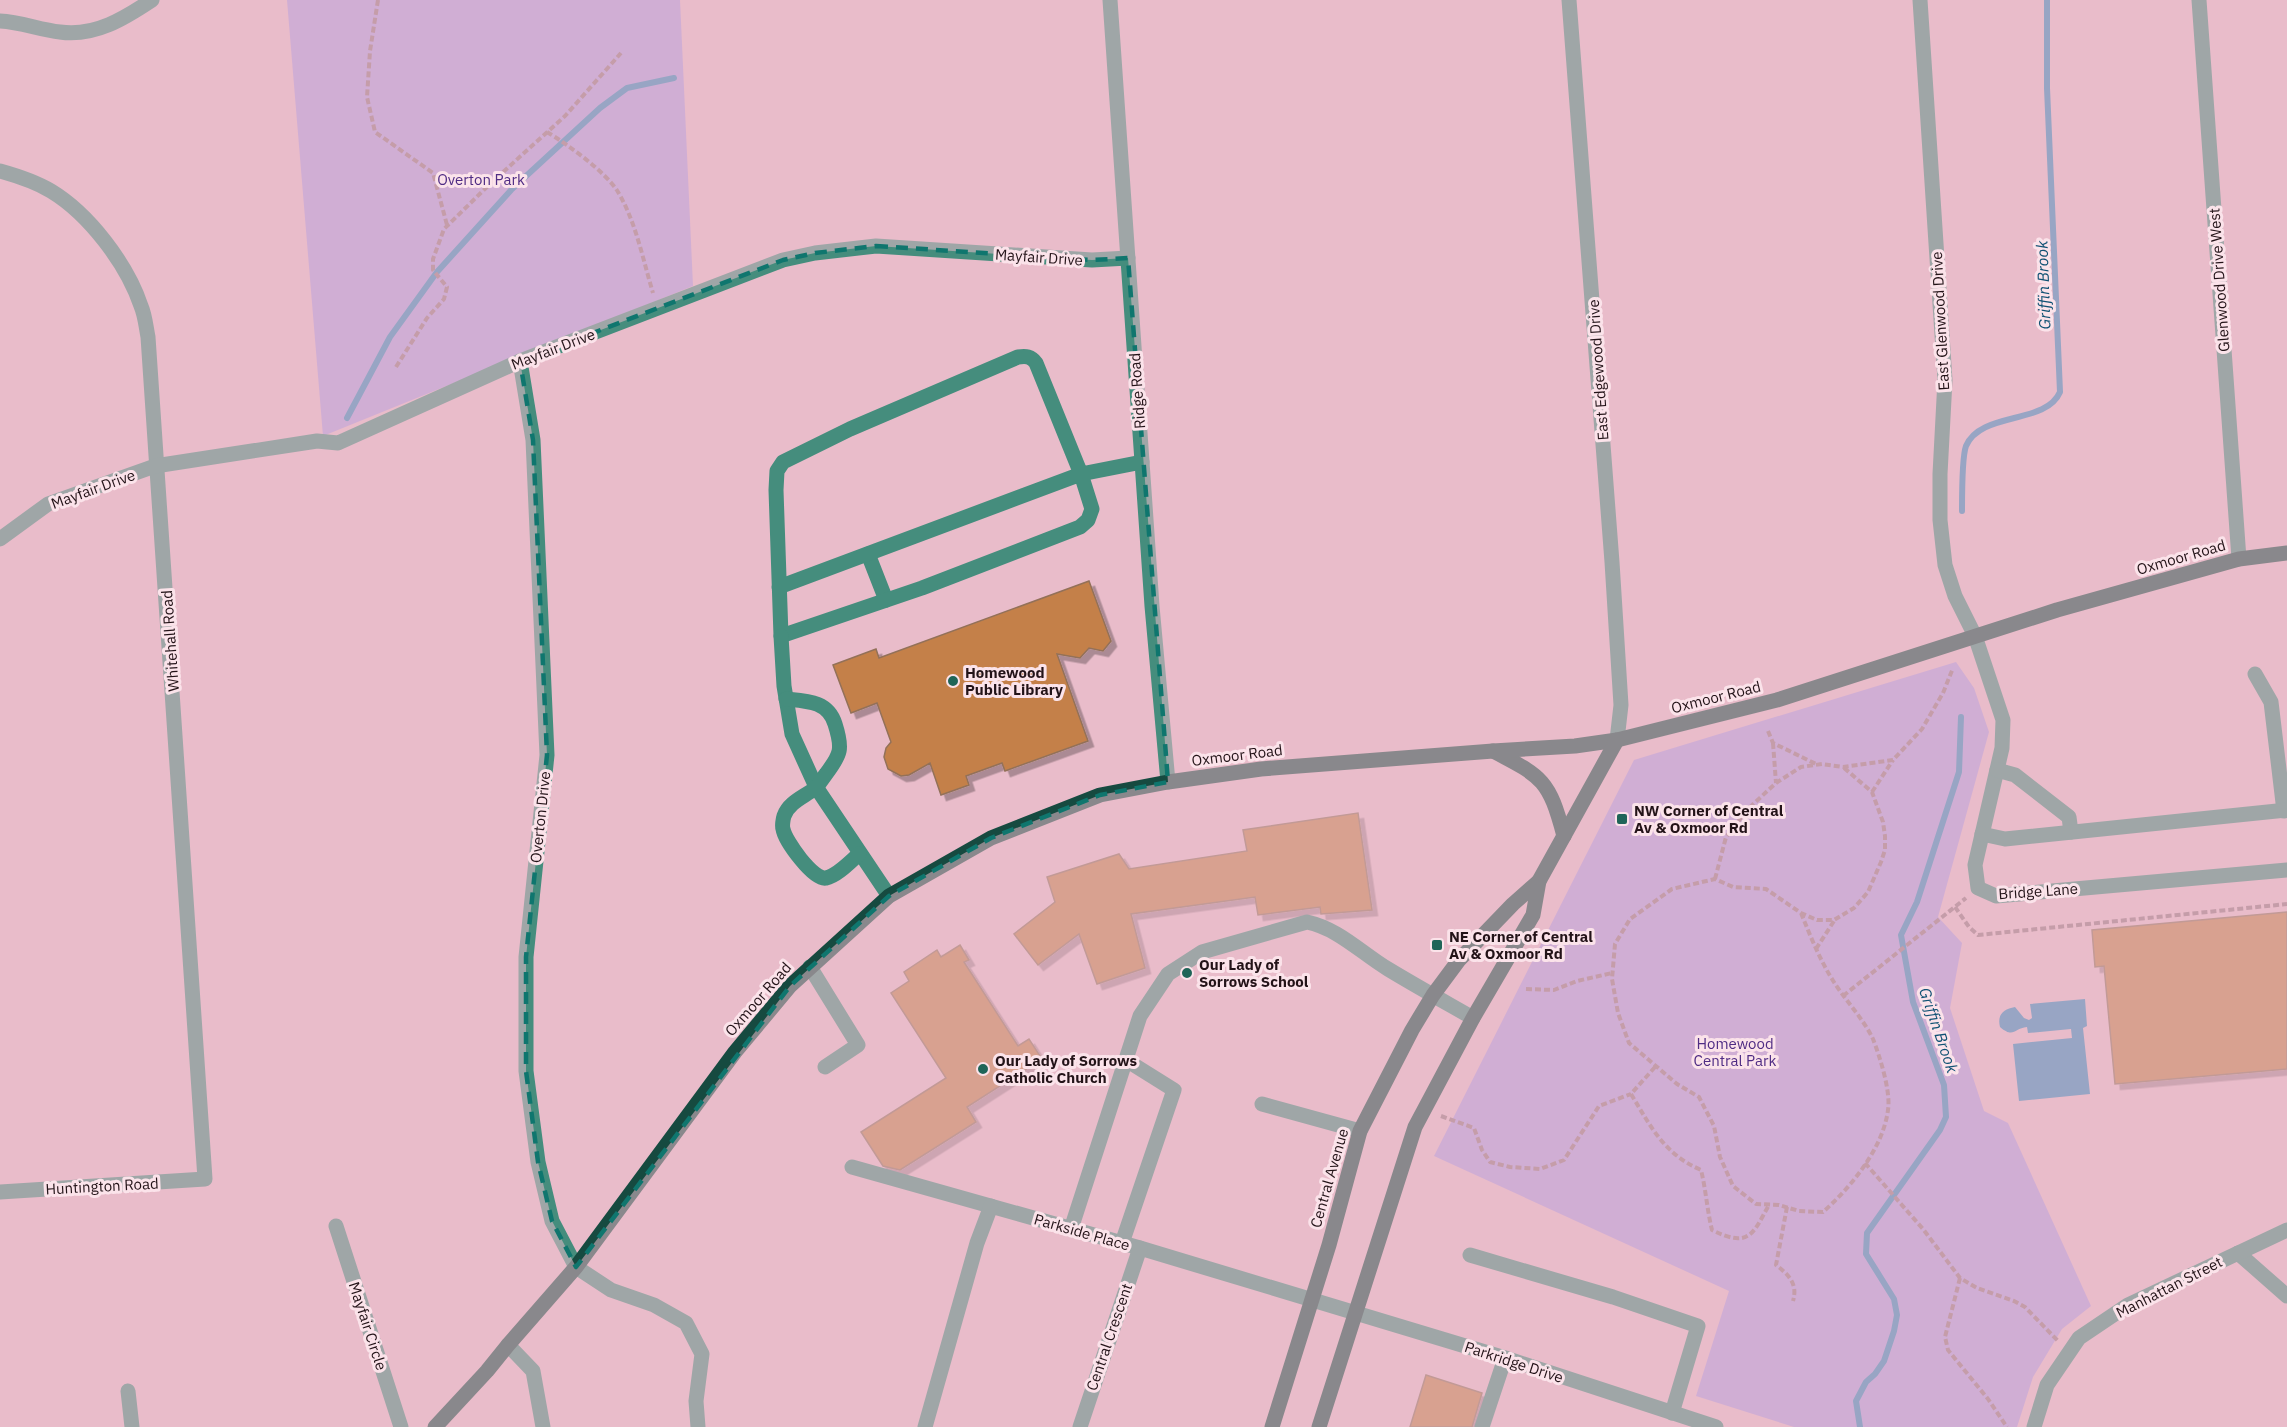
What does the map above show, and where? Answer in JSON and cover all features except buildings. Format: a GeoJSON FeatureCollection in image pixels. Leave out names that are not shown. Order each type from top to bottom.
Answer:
{"type":"FeatureCollection","features":[{"type":"Feature","properties":{"kind":"main road","name":"Oxmoor Road"},"geometry":{"type":"LineString","coordinates":[[435,1427],[487,1371],[576,1267],[735,1052],[790,986],[889,896],[991,838],[1100,795],[1168,782],[1261,769],[1575,746],[1617,740],[1777,700],[2058,610],[2239,560],[2287,554]]}},
{"type":"Feature","properties":{"kind":"main road","name":"Central Avenue"},"geometry":{"type":"LineString","coordinates":[[1319,1427],[1415,1127],[1473,1018],[1533,915],[1539,881],[1617,740]]}},
{"type":"Feature","properties":{"kind":"main road"},"geometry":{"type":"LineString","coordinates":[[1493,751],[1520,765],[1544,783],[1556,804],[1564,836]]}},
{"type":"Feature","properties":{"kind":"main road","name":"Central Avenue"},"geometry":{"type":"LineString","coordinates":[[1272,1427],[1329,1245],[1360,1131],[1412,1030],[1433,995],[1459,960],[1513,903],[1539,881]]}},
{"type":"Feature","properties":{"kind":"street"},"geometry":{"type":"LineString","coordinates":[[0,21],[61,33],[86,32],[112,24],[152,0]]}},
{"type":"Feature","properties":{"kind":"street","name":"Ridge Road"},"geometry":{"type":"LineString","coordinates":[[1110,0],[1152,606],[1168,782]]}},
{"type":"Feature","properties":{"kind":"street","name":"East Edgewood Drive"},"geometry":{"type":"LineString","coordinates":[[1569,0],[1612,562],[1621,705],[1617,740]]}},
{"type":"Feature","properties":{"kind":"street","name":"East Glenwood Drive"},"geometry":{"type":"LineString","coordinates":[[1920,0],[1945,380],[1940,520],[1946,565],[1955,596],[1975,636]]}},
{"type":"Feature","properties":{"kind":"street","name":"Glenwood Drive West"},"geometry":{"type":"LineString","coordinates":[[2199,0],[2239,560]]}},
{"type":"Feature","properties":{"kind":"street","name":"Whitehall Road"},"geometry":{"type":"LineString","coordinates":[[0,171],[51,191],[81,213],[124,270],[141,306],[148,337],[205,1179]]}},
{"type":"Feature","properties":{"kind":"street","name":"Mayfair Drive"},"geometry":{"type":"LineString","coordinates":[[0,538],[48,504],[155,466],[317,441],[338,443],[520,361],[783,260],[844,248],[903,247],[1092,260],[1128,258]]}},
{"type":"Feature","properties":{"kind":"street"},"geometry":{"type":"LineString","coordinates":[[782,636],[886,600],[1080,527],[1088,520],[1092,509],[1081,474],[1033,359],[1026,356],[1018,357],[850,429],[783,462],[777,471],[779,587],[782,636],[786,699],[792,734],[816,788],[889,896]]}},
{"type":"Feature","properties":{"kind":"street","name":"Overton Drive"},"geometry":{"type":"LineString","coordinates":[[520,361],[533,440],[547,755],[526,957],[526,1071],[538,1162],[552,1221],[576,1267]]}},
{"type":"Feature","properties":{"kind":"street"},"geometry":{"type":"LineString","coordinates":[[779,587],[1081,474],[1142,462]]}},
{"type":"Feature","properties":{"kind":"street"},"geometry":{"type":"LineString","coordinates":[[868,554],[886,600]]}},
{"type":"Feature","properties":{"kind":"street","name":"Bridge Lane"},"geometry":{"type":"LineString","coordinates":[[1975,636],[2003,720],[2002,748],[1975,865],[1978,888],[1996,896],[2287,870]]}},
{"type":"Feature","properties":{"kind":"street"},"geometry":{"type":"LineString","coordinates":[[1982,834],[2005,839],[2285,810],[2271,702],[2255,674]]}},
{"type":"Feature","properties":{"kind":"street"},"geometry":{"type":"LineString","coordinates":[[786,699],[810,701],[822,705],[833,718],[840,741],[839,757],[816,788],[790,805],[784,816],[782,827],[785,835],[810,870],[816,876],[824,879],[860,854]]}},
{"type":"Feature","properties":{"kind":"street"},"geometry":{"type":"LineString","coordinates":[[1997,770],[2015,775],[2069,817],[2071,832]]}},
{"type":"Feature","properties":{"kind":"street"},"geometry":{"type":"LineString","coordinates":[[1071,1229],[1140,1016],[1168,975],[1202,952],[1307,922],[1323,926],[1342,936],[1385,967],[1473,1018]]}},
{"type":"Feature","properties":{"kind":"street"},"geometry":{"type":"LineString","coordinates":[[810,967],[858,1045],[825,1067]]}},
{"type":"Feature","properties":{"kind":"street"},"geometry":{"type":"LineString","coordinates":[[1122,1243],[1174,1090],[1126,1060]]}},
{"type":"Feature","properties":{"kind":"street"},"geometry":{"type":"LineString","coordinates":[[1262,1104],[1360,1131]]}},
{"type":"Feature","properties":{"kind":"street","name":"Parkside Place"},"geometry":{"type":"LineString","coordinates":[[852,1167],[1140,1248],[1311,1300]]}},
{"type":"Feature","properties":{"kind":"street","name":"Huntington Road"},"geometry":{"type":"LineString","coordinates":[[0,1192],[205,1179]]}},
{"type":"Feature","properties":{"kind":"street"},"geometry":{"type":"LineString","coordinates":[[925,1427],[977,1243],[991,1206]]}},
{"type":"Feature","properties":{"kind":"street","name":"Mayfair Circle"},"geometry":{"type":"LineString","coordinates":[[336,1226],[401,1427]]}},
{"type":"Feature","properties":{"kind":"street","name":"Manhattan Street"},"geometry":{"type":"LineString","coordinates":[[2034,1427],[2047,1385],[2079,1338],[2128,1305],[2287,1230]]}},
{"type":"Feature","properties":{"kind":"street","name":"Central Crescent"},"geometry":{"type":"LineString","coordinates":[[1080,1427],[1140,1248]]}},
{"type":"Feature","properties":{"kind":"street"},"geometry":{"type":"LineString","coordinates":[[2238,1253],[2287,1296]]}},
{"type":"Feature","properties":{"kind":"street"},"geometry":{"type":"LineString","coordinates":[[1470,1255],[1613,1297],[1698,1326],[1672,1413]]}},
{"type":"Feature","properties":{"kind":"street"},"geometry":{"type":"LineString","coordinates":[[576,1267],[611,1290],[654,1305],[686,1323],[702,1354],[696,1401],[698,1427]]}},
{"type":"Feature","properties":{"kind":"street","name":"Parkridge Drive"},"geometry":{"type":"LineString","coordinates":[[1311,1300],[1505,1358],[1672,1413],[1688,1423],[1716,1427]]}},
{"type":"Feature","properties":{"kind":"street"},"geometry":{"type":"LineString","coordinates":[[508,1345],[533,1371],[543,1427]]}},
{"type":"Feature","properties":{"kind":"street"},"geometry":{"type":"LineString","coordinates":[[1482,1427],[1505,1358]]}},
{"type":"Feature","properties":{"kind":"street"},"geometry":{"type":"LineString","coordinates":[[128,1391],[132,1427]]}},
{"type":"Feature","properties":{"kind":"path"},"geometry":{"type":"LineString","coordinates":[[378,0],[370,51],[367,98],[375,132],[433,173],[448,226]]}},
{"type":"Feature","properties":{"kind":"path"},"geometry":{"type":"LineString","coordinates":[[396,367],[427,318],[444,299],[447,287],[433,270],[436,250],[448,226],[565,116],[621,53]]}},
{"type":"Feature","properties":{"kind":"path"},"geometry":{"type":"LineString","coordinates":[[547,132],[570,147],[617,190],[629,214],[657,308]]}},
{"type":"Feature","properties":{"kind":"path"},"geometry":{"type":"LineString","coordinates":[[1872,792],[1893,760],[1922,729],[1943,693],[1953,668]]}},
{"type":"Feature","properties":{"kind":"path"},"geometry":{"type":"LineString","coordinates":[[1768,732],[1773,744],[1776,783]]}},
{"type":"Feature","properties":{"kind":"path"},"geometry":{"type":"LineString","coordinates":[[1773,744],[1816,764]]}},
{"type":"Feature","properties":{"kind":"path"},"geometry":{"type":"LineString","coordinates":[[1715,879],[1726,837],[1748,809],[1776,783],[1802,767],[1816,764],[1843,767],[1893,760]]}},
{"type":"Feature","properties":{"kind":"path"},"geometry":{"type":"LineString","coordinates":[[1816,949],[1834,920],[1854,908],[1868,892],[1883,856],[1885,837],[1883,822],[1872,792],[1843,767]]}},
{"type":"Feature","properties":{"kind":"path"},"geometry":{"type":"LineString","coordinates":[[1801,913],[1831,978],[1872,1038],[1885,1078],[1889,1109],[1880,1137],[1865,1163],[1846,1191],[1822,1212],[1756,1204],[1733,1186],[1720,1157],[1714,1126],[1699,1097],[1677,1084],[1629,1043],[1617,1013],[1612,974],[1615,944],[1630,919],[1672,889],[1715,879],[1733,887],[1766,889],[1801,913],[1817,920],[1834,920]]}},
{"type":"Feature","properties":{"kind":"path"},"geometry":{"type":"LineString","coordinates":[[1843,996],[1978,888]]}},
{"type":"Feature","properties":{"kind":"path"},"geometry":{"type":"LineString","coordinates":[[1955,907],[1969,927],[1978,935],[2287,904]]}},
{"type":"Feature","properties":{"kind":"path"},"geometry":{"type":"LineString","coordinates":[[1526,989],[1554,990],[1578,981],[1612,974]]}},
{"type":"Feature","properties":{"kind":"path"},"geometry":{"type":"LineString","coordinates":[[1441,1116],[1474,1128],[1482,1150],[1490,1162],[1510,1167],[1540,1169],[1564,1160],[1599,1106],[1631,1094],[1655,1067]]}},
{"type":"Feature","properties":{"kind":"path"},"geometry":{"type":"LineString","coordinates":[[1631,1094],[1647,1123],[1671,1152],[1684,1162],[1701,1170],[1705,1186],[1706,1209],[1712,1230],[1726,1237],[1746,1237],[1758,1229],[1769,1205]]}},
{"type":"Feature","properties":{"kind":"path"},"geometry":{"type":"LineString","coordinates":[[1865,1163],[1923,1229],[1960,1278],[1977,1288],[2025,1307],[2070,1351]]}},
{"type":"Feature","properties":{"kind":"path"},"geometry":{"type":"LineString","coordinates":[[1787,1207],[1776,1265],[1790,1275],[1795,1293],[1793,1301]]}},
{"type":"Feature","properties":{"kind":"path"},"geometry":{"type":"LineString","coordinates":[[1960,1278],[1945,1337],[1948,1350],[1988,1399],[2007,1427]]}},
{"type":"Feature","properties":{"kind":"highlighted area"},"geometry":{"type":"Polygon","coordinates":[[[876,246],[1092,260],[1128,258],[1168,782],[1100,795],[991,838],[889,896],[790,986],[576,1267],[552,1221],[538,1162],[526,1071],[526,957],[547,755],[533,440],[520,361],[783,260],[815,253],[876,246]]]}},
{"type":"Feature","properties":{"kind":"green space","name":"Overton Park"},"geometry":{"type":"Polygon","coordinates":[[[287,0],[680,0],[693,286],[323,436],[287,0]]]}},
{"type":"Feature","properties":{"kind":"green space","name":"Homewood Central Park"},"geometry":{"type":"Polygon","coordinates":[[[1956,662],[1974,688],[1989,732],[1938,917],[1962,943],[1950,1008],[1984,1111],[2008,1123],[2091,1306],[2062,1329],[2033,1377],[2017,1427],[1794,1427],[1696,1396],[1729,1291],[1434,1156],[1634,760],[1956,662]]]}},
{"type":"Feature","properties":{"kind":"water"},"geometry":{"type":"Polygon","coordinates":[[[2085,999],[2087,1026],[2083,1028],[2090,1094],[2019,1101],[2013,1044],[2072,1038],[2071,1029],[2028,1033],[2027,1027],[2011,1033],[2000,1027],[1999,1019],[2002,1013],[2015,1007],[2024,1018],[2029,1020],[2032,1018],[2030,1004],[2085,999]]]}},
{"type":"Feature","properties":{"kind":"waterway","name":"Griffin Brook"},"geometry":{"type":"LineString","coordinates":[[1962,511],[1965,451],[1974,435],[1985,427],[2042,409],[2053,402],[2060,392],[2047,88],[2047,0]]}},
{"type":"Feature","properties":{"kind":"waterway"},"geometry":{"type":"LineString","coordinates":[[347,418],[390,337],[437,272],[512,189],[600,108],[627,88],[674,78]]}},
{"type":"Feature","properties":{"kind":"waterway","name":"Griffin Brook"},"geometry":{"type":"LineString","coordinates":[[1860,1427],[1856,1401],[1866,1382],[1884,1361],[1897,1315],[1894,1299],[1866,1254],[1867,1233],[1940,1130],[1946,1117],[1944,1085],[1913,1002],[1901,935],[1917,902],[1959,772],[1961,717]]}},
{"type":"Feature","properties":{"kind":"place","name":"Homewood Public Library"},"geometry":{"type":"Point","coordinates":[953,681]}},
{"type":"Feature","properties":{"kind":"place","name":"NW Corner of Central Av & Oxmoor Rd"},"geometry":{"type":"Point","coordinates":[1622,819]}},
{"type":"Feature","properties":{"kind":"place","name":"NE Corner of Central Av & Oxmoor Rd"},"geometry":{"type":"Point","coordinates":[1437,945]}},
{"type":"Feature","properties":{"kind":"place","name":"Our Lady of Sorrows School"},"geometry":{"type":"Point","coordinates":[1187,973]}},
{"type":"Feature","properties":{"kind":"place","name":"Our Lady of Sorrows Catholic Church"},"geometry":{"type":"Point","coordinates":[983,1069]}}]}
